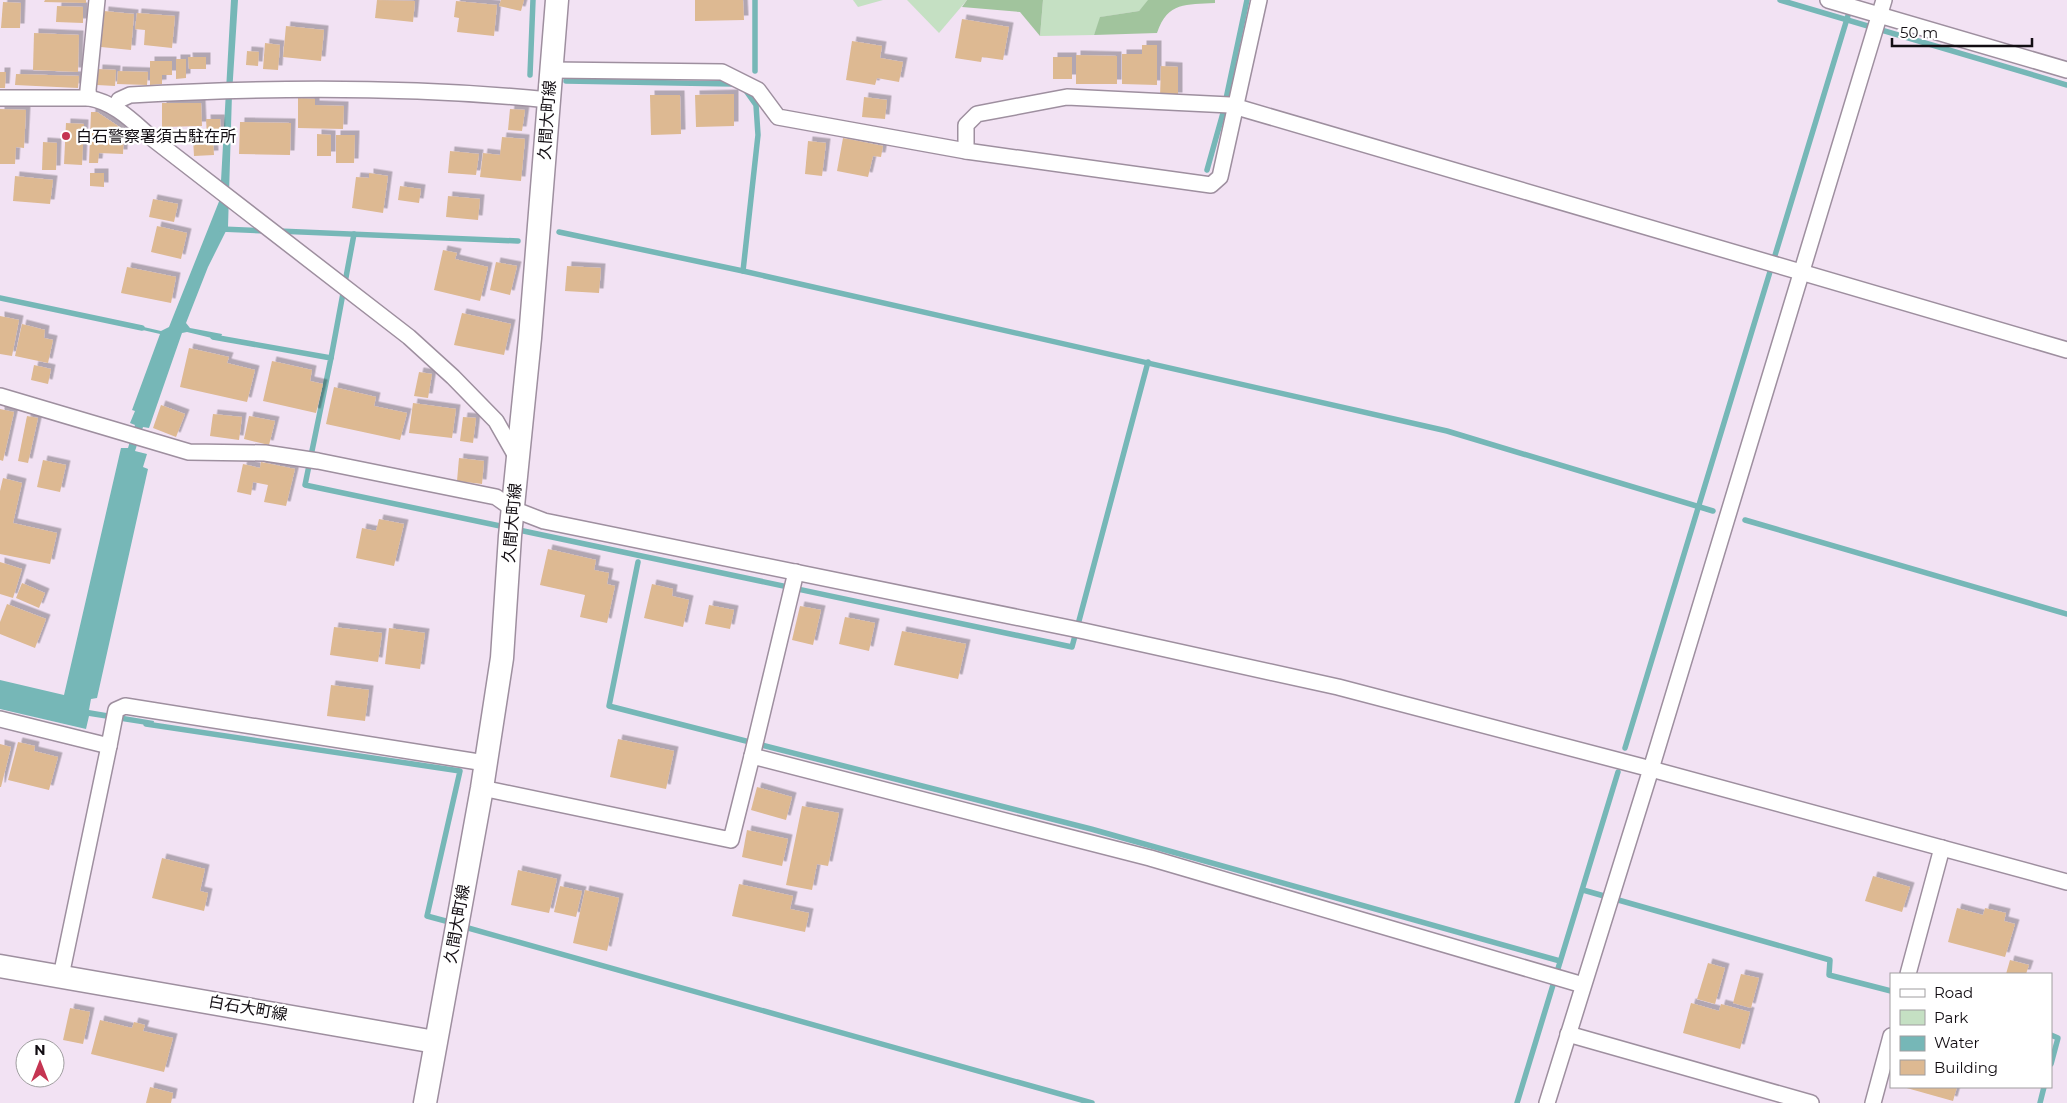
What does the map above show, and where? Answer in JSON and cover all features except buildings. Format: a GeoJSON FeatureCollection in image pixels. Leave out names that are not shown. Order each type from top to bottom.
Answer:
{"type":"FeatureCollection","features":[{"type":"Feature","properties":{"kind":"main road","name":"久間大町線"},"geometry":{"type":"LineString","coordinates":[[435,1042],[482,788],[502,658],[517,458],[530,338],[557,0]]}},
{"type":"Feature","properties":{"kind":"main road","name":"白石大町線"},"geometry":{"type":"LineString","coordinates":[[0,966],[435,1042]]}},
{"type":"Feature","properties":{"kind":"main road"},"geometry":{"type":"LineString","coordinates":[[425,1103],[435,1042]]}},
{"type":"Feature","properties":{"kind":"street"},"geometry":{"type":"LineString","coordinates":[[89,98],[88,90],[97,0]]}},
{"type":"Feature","properties":{"kind":"street"},"geometry":{"type":"LineString","coordinates":[[551,70],[722,72],[758,90],[778,117],[966,151],[1212,185],[1220,177],[1228,105],[1259,0]]}},
{"type":"Feature","properties":{"kind":"street"},"geometry":{"type":"LineString","coordinates":[[1547,1103],[1652,769],[1884,0]]}},
{"type":"Feature","properties":{"kind":"street"},"geometry":{"type":"LineString","coordinates":[[1834,2],[1858,8],[1878,25],[2067,70]]}},
{"type":"Feature","properties":{"kind":"street"},"geometry":{"type":"LineString","coordinates":[[116,107],[119,100],[130,95],[229,89],[473,92],[549,100]]}},
{"type":"Feature","properties":{"kind":"street"},"geometry":{"type":"LineString","coordinates":[[966,151],[966,125],[977,114],[1067,97],[1228,105],[2067,350]]}},
{"type":"Feature","properties":{"kind":"street"},"geometry":{"type":"LineString","coordinates":[[0,98],[89,98],[104,100],[116,107],[153,139],[409,337],[454,377],[496,421],[517,458]]}},
{"type":"Feature","properties":{"kind":"street"},"geometry":{"type":"LineString","coordinates":[[0,396],[189,452],[265,453],[318,461],[496,497],[512,522],[544,521],[793,583],[1076,630],[1338,687],[1652,769],[2067,882]]}},
{"type":"Feature","properties":{"kind":"street"},"geometry":{"type":"LineString","coordinates":[[482,788],[731,840],[793,583]]}},
{"type":"Feature","properties":{"kind":"street"},"geometry":{"type":"LineString","coordinates":[[61,976],[116,710],[125,706],[485,763]]}},
{"type":"Feature","properties":{"kind":"street"},"geometry":{"type":"LineString","coordinates":[[0,719],[109,746]]}},
{"type":"Feature","properties":{"kind":"street"},"geometry":{"type":"LineString","coordinates":[[754,748],[1150,858],[1583,985]]}},
{"type":"Feature","properties":{"kind":"street"},"geometry":{"type":"LineString","coordinates":[[1908,973],[1942,848]]}},
{"type":"Feature","properties":{"kind":"street"},"geometry":{"type":"LineString","coordinates":[[1568,1034],[1811,1103]]}},
{"type":"Feature","properties":{"kind":"street"},"geometry":{"type":"LineString","coordinates":[[1872,1103],[1890,1040]]}},
{"type":"Feature","properties":{"kind":"green space"},"geometry":{"type":"Polygon","coordinates":[[[853,0],[883,0],[858,7],[853,0]]]}},
{"type":"Feature","properties":{"kind":"green space"},"geometry":{"type":"Polygon","coordinates":[[[907,0],[967,0],[939,33],[907,0]]]}},
{"type":"Feature","properties":{"kind":"green space"},"geometry":{"type":"Polygon","coordinates":[[[1043,0],[1149,0],[1139,11],[1101,17],[1094,35],[1040,36],[1043,0]]]}},
{"type":"Feature","properties":{"kind":"shaded area"},"geometry":{"type":"Polygon","coordinates":[[[967,0],[1043,0],[1040,36],[1020,12],[962,7],[967,0]]]}},
{"type":"Feature","properties":{"kind":"shaded area"},"geometry":{"type":"Polygon","coordinates":[[[1148,0],[1215,0],[1215,3],[1187,5],[1173,10],[1161,23],[1157,33],[1094,35],[1100,17],[1139,11],[1148,0]]]}},
{"type":"Feature","properties":{"kind":"water"},"geometry":{"type":"Polygon","coordinates":[[[231,0],[238,0],[232,94],[228,227],[208,267],[186,323],[190,328],[222,334],[220,340],[187,332],[182,333],[149,428],[143,427],[135,451],[147,454],[143,467],[148,469],[97,698],[91,699],[89,710],[154,721],[153,726],[89,716],[86,729],[0,709],[0,680],[64,695],[121,448],[128,448],[135,425],[130,423],[135,411],[132,410],[160,334],[134,328],[135,325],[161,331],[169,327],[220,199],[231,0]]]}},
{"type":"Feature","properties":{"kind":"waterway"},"geometry":{"type":"LineString","coordinates":[[530,75],[533,0]]}},
{"type":"Feature","properties":{"kind":"waterway"},"geometry":{"type":"LineString","coordinates":[[755,0],[755,71]]}},
{"type":"Feature","properties":{"kind":"waterway"},"geometry":{"type":"LineString","coordinates":[[1207,170],[1223,113],[1247,0]]}},
{"type":"Feature","properties":{"kind":"waterway"},"geometry":{"type":"LineString","coordinates":[[1780,0],[2067,85]]}},
{"type":"Feature","properties":{"kind":"waterway"},"geometry":{"type":"LineString","coordinates":[[1625,748],[1850,9]]}},
{"type":"Feature","properties":{"kind":"waterway"},"geometry":{"type":"LineString","coordinates":[[566,81],[733,84]]}},
{"type":"Feature","properties":{"kind":"waterway"},"geometry":{"type":"LineString","coordinates":[[743,271],[758,135],[756,105],[744,88]]}},
{"type":"Feature","properties":{"kind":"waterway"},"geometry":{"type":"LineString","coordinates":[[221,229],[267,231]]}},
{"type":"Feature","properties":{"kind":"waterway"},"geometry":{"type":"LineString","coordinates":[[278,231],[518,241]]}},
{"type":"Feature","properties":{"kind":"waterway"},"geometry":{"type":"LineString","coordinates":[[559,232],[743,271],[1447,431],[1713,511]]}},
{"type":"Feature","properties":{"kind":"waterway"},"geometry":{"type":"LineString","coordinates":[[331,358],[354,234]]}},
{"type":"Feature","properties":{"kind":"waterway"},"geometry":{"type":"LineString","coordinates":[[0,298],[142,328]]}},
{"type":"Feature","properties":{"kind":"waterway"},"geometry":{"type":"LineString","coordinates":[[213,337],[331,358],[305,485],[505,527]]}},
{"type":"Feature","properties":{"kind":"waterway"},"geometry":{"type":"LineString","coordinates":[[514,529],[1072,647],[1148,362]]}},
{"type":"Feature","properties":{"kind":"waterway"},"geometry":{"type":"LineString","coordinates":[[1745,520],[2067,614]]}},
{"type":"Feature","properties":{"kind":"waterway"},"geometry":{"type":"LineString","coordinates":[[638,562],[609,706],[1091,829],[1560,961]]}},
{"type":"Feature","properties":{"kind":"waterway"},"geometry":{"type":"LineString","coordinates":[[146,724],[460,771],[427,916],[453,923]]}},
{"type":"Feature","properties":{"kind":"waterway"},"geometry":{"type":"LineString","coordinates":[[1517,1103],[1618,772]]}},
{"type":"Feature","properties":{"kind":"waterway"},"geometry":{"type":"LineString","coordinates":[[1583,890],[1830,960],[1829,975],[1890,991]]}},
{"type":"Feature","properties":{"kind":"waterway"},"geometry":{"type":"LineString","coordinates":[[461,926],[1092,1103]]}},
{"type":"Feature","properties":{"kind":"waterway"},"geometry":{"type":"LineString","coordinates":[[2052,1035],[2058,1038],[2052,1060]]}},
{"type":"Feature","properties":{"kind":"waterway"},"geometry":{"type":"LineString","coordinates":[[2040,1103],[2044,1088]]}},
{"type":"Feature","properties":{"kind":"place","name":"白石警察署須古駐在所"},"geometry":{"type":"Point","coordinates":[66,136]}}]}
